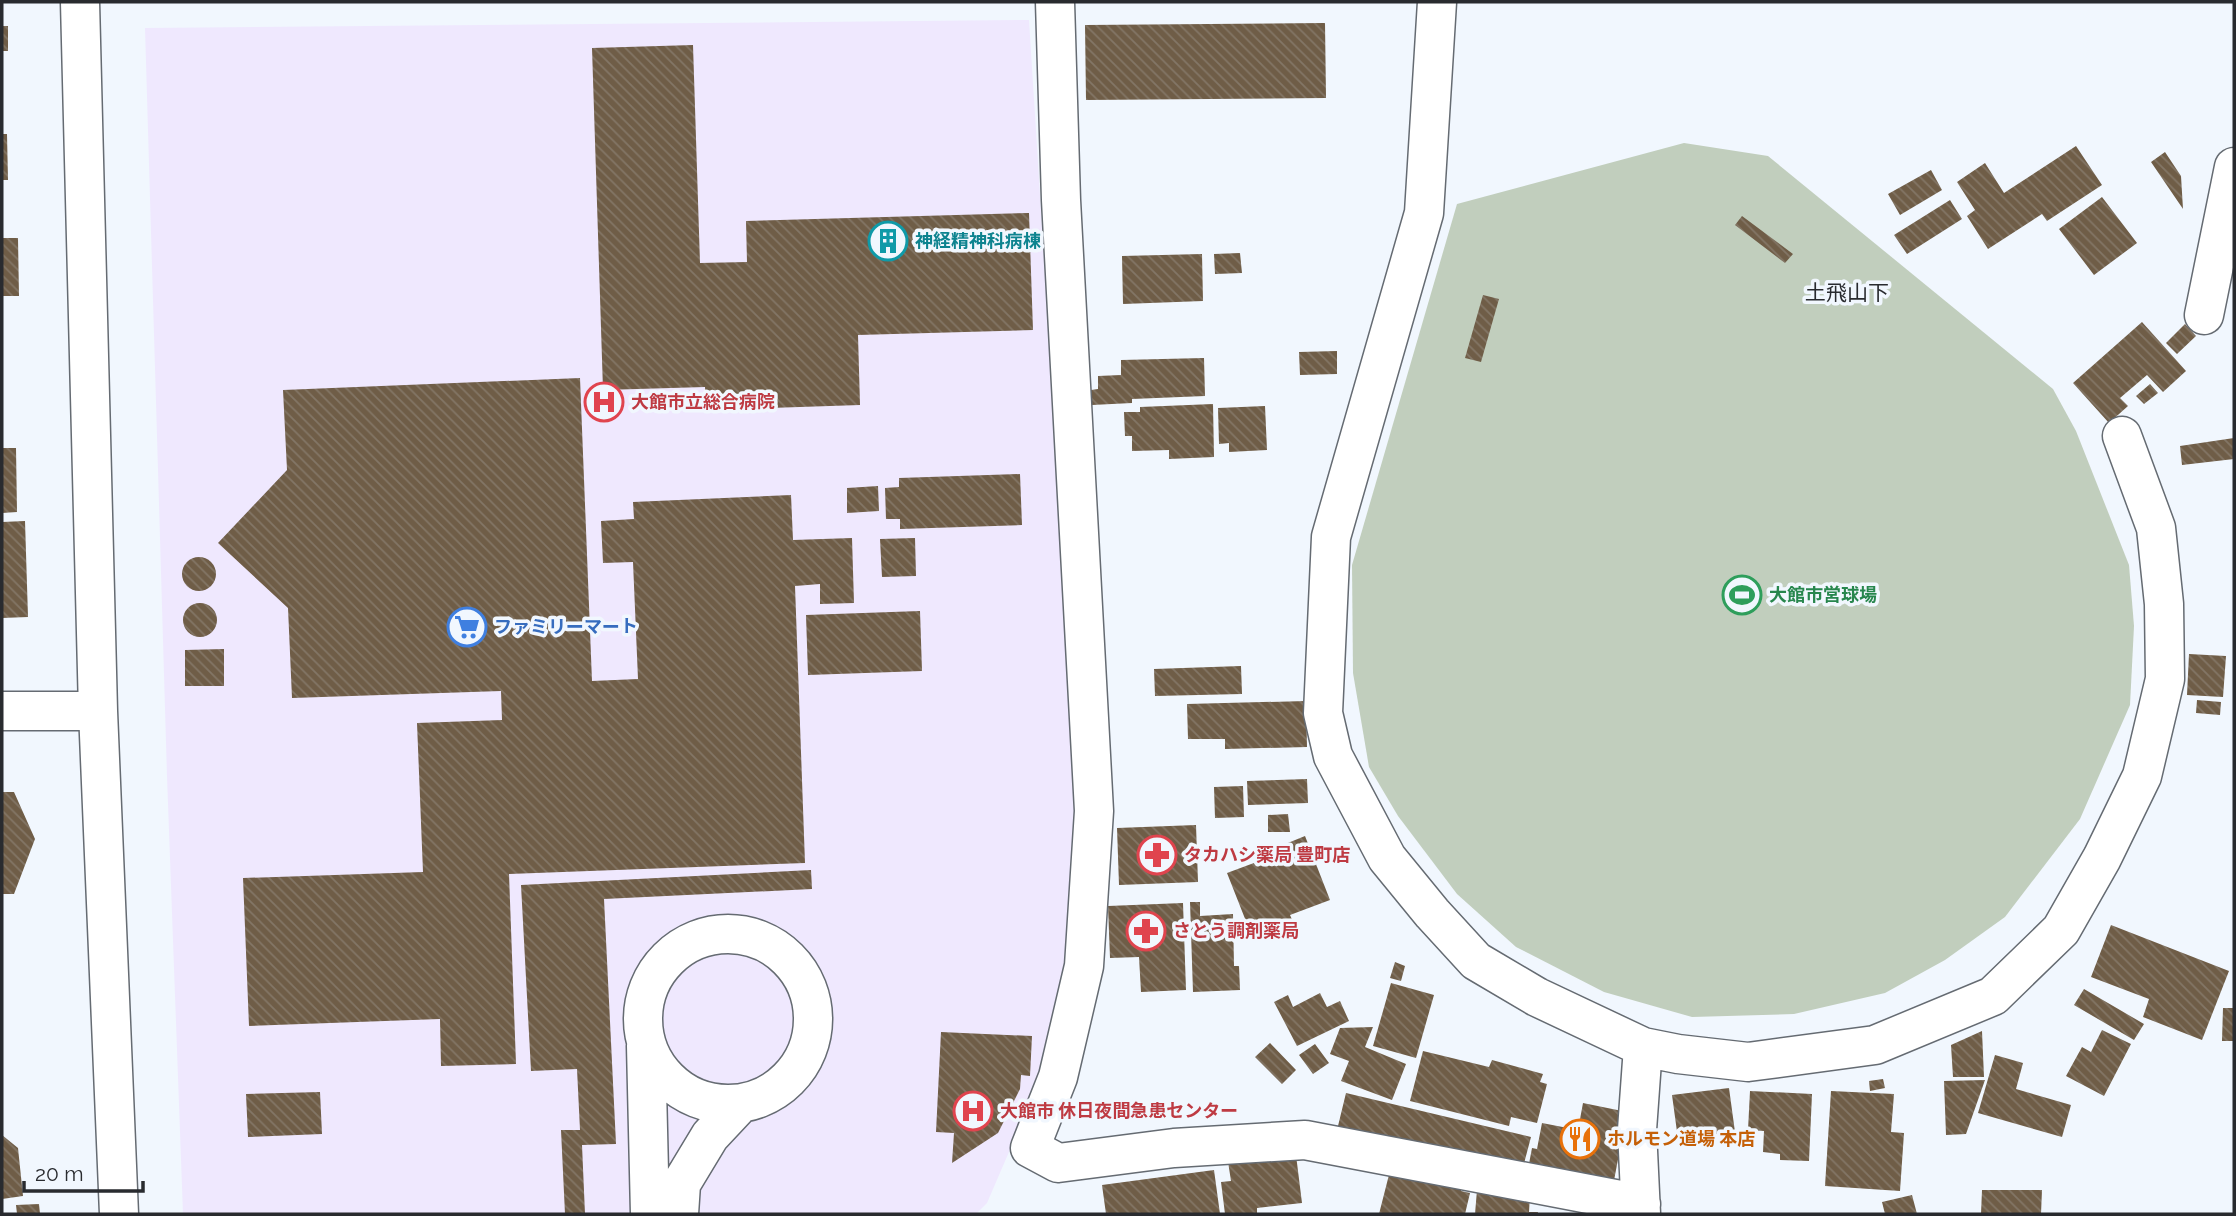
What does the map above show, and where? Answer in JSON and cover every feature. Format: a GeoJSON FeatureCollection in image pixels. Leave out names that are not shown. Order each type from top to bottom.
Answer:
{"type":"FeatureCollection","features":[{"type":"Feature","properties":{"kind":"street"},"geometry":{"type":"LineString","coordinates":[[80,2],[98,711],[119,1214]]}},
{"type":"Feature","properties":{"kind":"street"},"geometry":{"type":"LineString","coordinates":[[1055,2],[1061,200],[1094,811],[1084,966],[1058,1077],[1030,1148],[1058,1163],[1174,1148],[1305,1140],[1641,1209],[1637,1130],[1643,1047]]}},
{"type":"Feature","properties":{"kind":"street"},"geometry":{"type":"LineString","coordinates":[[1437,2],[1424,214],[1331,537],[1323,713],[1333,755],[1387,858],[1476,961],[1537,997],[1643,1047],[1748,1062],[1875,1045],[1993,996],[2061,930],[2102,858],[2142,776],[2165,679],[2164,604],[2156,528],[2122,436]]}},
{"type":"Feature","properties":{"kind":"street"},"geometry":{"type":"LineString","coordinates":[[2204,315],[2234,167]]}},
{"type":"Feature","properties":{"kind":"street"},"geometry":{"type":"LineString","coordinates":[[2,711],[98,711]]}},
{"type":"Feature","properties":{"kind":"street"},"geometry":{"type":"LineString","coordinates":[[646,1046],[660,1073],[683,1092],[710,1103],[740,1104],[768,1095],[792,1077],[808,1052],[814,1022],[810,993],[796,967],[776,948],[752,937],[726,934],[700,938],[676,951],[658,970],[646,994],[642,1020],[646,1046],[650,1214]]}},
{"type":"Feature","properties":{"kind":"street"},"geometry":{"type":"LineString","coordinates":[[679,1214],[681,1184],[710,1136],[740,1104]]}},
{"type":"Feature","properties":{"kind":"shaded area","name":"大館市立総合病院"},"geometry":{"type":"Polygon","coordinates":[[[1029,20],[1083,878],[1043,1073],[987,1203],[976,1214],[183,1214],[145,28],[1029,20]]]}},
{"type":"Feature","properties":{"kind":"green space","name":"大館市営球場"},"geometry":{"type":"Polygon","coordinates":[[[1684,143],[1768,156],[2053,389],[2076,431],[2129,565],[2134,626],[2130,705],[2080,819],[2005,917],[1945,960],[1885,993],[1794,1014],[1692,1017],[1604,992],[1516,947],[1457,894],[1398,816],[1369,767],[1353,673],[1352,565],[1457,204],[1684,143]]]}},
{"type":"Feature","properties":{"kind":"building"},"geometry":{"type":"Polygon","coordinates":[[[1325,23],[1326,98],[1086,100],[1085,25],[1325,23]]]}},
{"type":"Feature","properties":{"kind":"building"},"geometry":{"type":"Polygon","coordinates":[[[2,26],[8,26],[8,51],[2,51],[2,26]]]}},
{"type":"Feature","properties":{"kind":"building","name":"神経精神科病棟"},"geometry":{"type":"Polygon","coordinates":[[[693,45],[700,263],[747,262],[746,221],[1029,213],[1033,330],[858,335],[860,405],[706,410],[705,387],[603,390],[592,48],[693,45]]]}},
{"type":"Feature","properties":{"kind":"building"},"geometry":{"type":"Polygon","coordinates":[[[2,134],[7,134],[8,180],[2,180],[2,134]]]}},
{"type":"Feature","properties":{"kind":"building"},"geometry":{"type":"Polygon","coordinates":[[[2076,146],[2102,185],[2047,221],[2042,214],[1988,249],[1967,216],[1975,210],[1957,182],[1985,163],[2004,193],[2076,146]]]}},
{"type":"Feature","properties":{"kind":"building"},"geometry":{"type":"Polygon","coordinates":[[[2165,152],[2181,176],[2183,209],[2151,162],[2165,152]]]}},
{"type":"Feature","properties":{"kind":"building"},"geometry":{"type":"Polygon","coordinates":[[[1931,170],[1942,190],[1900,215],[1888,194],[1931,170]]]}},
{"type":"Feature","properties":{"kind":"building"},"geometry":{"type":"Polygon","coordinates":[[[2102,197],[2137,243],[2094,275],[2059,229],[2102,197]]]}},
{"type":"Feature","properties":{"kind":"building"},"geometry":{"type":"Polygon","coordinates":[[[1950,200],[1962,219],[1907,254],[1894,235],[1950,200]]]}},
{"type":"Feature","properties":{"kind":"building"},"geometry":{"type":"Polygon","coordinates":[[[1742,216],[1793,254],[1785,263],[1735,225],[1742,216]]]}},
{"type":"Feature","properties":{"kind":"building"},"geometry":{"type":"Polygon","coordinates":[[[2,238],[18,238],[19,296],[2,296],[2,238]]]}},
{"type":"Feature","properties":{"kind":"building"},"geometry":{"type":"Polygon","coordinates":[[[1240,253],[1242,273],[1215,274],[1214,254],[1240,253]]]}},
{"type":"Feature","properties":{"kind":"building"},"geometry":{"type":"Polygon","coordinates":[[[1202,254],[1203,301],[1123,304],[1122,256],[1202,254]]]}},
{"type":"Feature","properties":{"kind":"building"},"geometry":{"type":"Polygon","coordinates":[[[1483,295],[1499,299],[1481,362],[1465,358],[1483,295]]]}},
{"type":"Feature","properties":{"kind":"building"},"geometry":{"type":"Polygon","coordinates":[[[2142,322],[2186,371],[2163,392],[2147,375],[2120,398],[2128,406],[2109,423],[2073,383],[2142,322]]]}},
{"type":"Feature","properties":{"kind":"building"},"geometry":{"type":"Polygon","coordinates":[[[2185,324],[2196,336],[2177,354],[2166,343],[2185,324]]]}},
{"type":"Feature","properties":{"kind":"building"},"geometry":{"type":"Polygon","coordinates":[[[1337,351],[1337,374],[1300,375],[1299,352],[1337,351]]]}},
{"type":"Feature","properties":{"kind":"building"},"geometry":{"type":"Polygon","coordinates":[[[1204,358],[1205,396],[1132,399],[1132,403],[1092,405],[1091,390],[1098,389],[1098,376],[1121,375],[1121,360],[1204,358]]]}},
{"type":"Feature","properties":{"kind":"building","name":"大館市立総合病院"},"geometry":{"type":"Polygon","coordinates":[[[580,378],[592,681],[638,679],[633,562],[603,563],[601,521],[634,519],[633,502],[791,495],[793,540],[852,538],[854,603],[820,604],[820,584],[795,586],[805,863],[509,874],[516,1064],[441,1066],[440,1019],[249,1026],[243,878],[423,872],[417,723],[502,720],[501,691],[292,698],[288,608],[218,543],[287,470],[283,390],[580,378]]]}},
{"type":"Feature","properties":{"kind":"building"},"geometry":{"type":"Polygon","coordinates":[[[2150,384],[2158,393],[2144,404],[2136,396],[2150,384]]]}},
{"type":"Feature","properties":{"kind":"building"},"geometry":{"type":"Polygon","coordinates":[[[1213,404],[1214,457],[1169,459],[1169,450],[1132,451],[1132,436],[1125,436],[1124,412],[1140,412],[1140,407],[1213,404]]]}},
{"type":"Feature","properties":{"kind":"building"},"geometry":{"type":"Polygon","coordinates":[[[1265,406],[1267,450],[1229,452],[1229,443],[1219,444],[1218,408],[1265,406]]]}},
{"type":"Feature","properties":{"kind":"building"},"geometry":{"type":"Polygon","coordinates":[[[2234,438],[2234,459],[2182,465],[2180,446],[2234,438]]]}},
{"type":"Feature","properties":{"kind":"building"},"geometry":{"type":"Polygon","coordinates":[[[2,448],[16,448],[17,512],[2,513],[2,448]]]}},
{"type":"Feature","properties":{"kind":"building"},"geometry":{"type":"Polygon","coordinates":[[[1020,474],[1022,525],[900,529],[900,519],[886,519],[885,488],[899,487],[899,478],[1020,474]]]}},
{"type":"Feature","properties":{"kind":"building"},"geometry":{"type":"Polygon","coordinates":[[[878,486],[879,511],[847,513],[847,488],[878,486]]]}},
{"type":"Feature","properties":{"kind":"building"},"geometry":{"type":"Polygon","coordinates":[[[25,521],[28,617],[2,618],[2,522],[25,521]]]}},
{"type":"Feature","properties":{"kind":"building"},"geometry":{"type":"Polygon","coordinates":[[[915,538],[916,576],[882,577],[880,539],[915,538]]]}},
{"type":"Feature","properties":{"kind":"building"},"geometry":{"type":"Polygon","coordinates":[[[199,557],[211,562],[216,574],[211,586],[199,591],[187,586],[182,574],[187,562],[199,557]]]}},
{"type":"Feature","properties":{"kind":"building"},"geometry":{"type":"Polygon","coordinates":[[[200,603],[212,608],[217,620],[212,632],[200,637],[188,632],[183,620],[188,608],[200,603]]]}},
{"type":"Feature","properties":{"kind":"building"},"geometry":{"type":"Polygon","coordinates":[[[920,611],[922,671],[808,675],[806,615],[920,611]]]}},
{"type":"Feature","properties":{"kind":"building"},"geometry":{"type":"Polygon","coordinates":[[[224,649],[224,686],[185,686],[185,650],[224,649]]]}},
{"type":"Feature","properties":{"kind":"building"},"geometry":{"type":"Polygon","coordinates":[[[2189,654],[2226,656],[2223,697],[2187,695],[2189,654]]]}},
{"type":"Feature","properties":{"kind":"building"},"geometry":{"type":"Polygon","coordinates":[[[1241,666],[1242,694],[1155,696],[1154,669],[1241,666]]]}},
{"type":"Feature","properties":{"kind":"building"},"geometry":{"type":"Polygon","coordinates":[[[2197,700],[2221,702],[2220,715],[2196,713],[2197,700]]]}},
{"type":"Feature","properties":{"kind":"building"},"geometry":{"type":"Polygon","coordinates":[[[1306,701],[1307,747],[1225,749],[1225,739],[1188,739],[1187,704],[1306,701]]]}},
{"type":"Feature","properties":{"kind":"building"},"geometry":{"type":"Polygon","coordinates":[[[1307,779],[1308,803],[1248,805],[1247,781],[1307,779]]]}},
{"type":"Feature","properties":{"kind":"building"},"geometry":{"type":"Polygon","coordinates":[[[1243,786],[1244,817],[1215,818],[1214,787],[1243,786]]]}},
{"type":"Feature","properties":{"kind":"building"},"geometry":{"type":"Polygon","coordinates":[[[2,792],[14,792],[35,839],[14,894],[2,894],[2,792]]]}},
{"type":"Feature","properties":{"kind":"building"},"geometry":{"type":"Polygon","coordinates":[[[1288,814],[1290,832],[1268,832],[1268,815],[1288,814]]]}},
{"type":"Feature","properties":{"kind":"building","name":"タカハシ薬局 豊町店"},"geometry":{"type":"Polygon","coordinates":[[[1196,825],[1198,882],[1119,885],[1117,828],[1196,825]]]}},
{"type":"Feature","properties":{"kind":"building"},"geometry":{"type":"Polygon","coordinates":[[[1305,836],[1330,900],[1290,915],[1294,924],[1253,939],[1227,873],[1281,853],[1278,847],[1305,836]]]}},
{"type":"Feature","properties":{"kind":"building"},"geometry":{"type":"Polygon","coordinates":[[[811,870],[812,889],[604,899],[616,1144],[582,1145],[585,1214],[565,1214],[561,1130],[580,1130],[577,1069],[531,1071],[521,885],[811,870]]]}},
{"type":"Feature","properties":{"kind":"building"},"geometry":{"type":"Polygon","coordinates":[[[1190,902],[1200,902],[1200,916],[1233,914],[1234,966],[1239,966],[1240,990],[1193,992],[1190,902]]]}},
{"type":"Feature","properties":{"kind":"building","name":"さとう調剤薬局"},"geometry":{"type":"Polygon","coordinates":[[[1183,903],[1186,990],[1141,992],[1139,957],[1110,958],[1108,906],[1183,903]]]}},
{"type":"Feature","properties":{"kind":"building"},"geometry":{"type":"Polygon","coordinates":[[[2111,925],[2229,971],[2202,1040],[2143,1017],[2149,999],[2091,977],[2111,925]]]}},
{"type":"Feature","properties":{"kind":"building"},"geometry":{"type":"Polygon","coordinates":[[[1395,962],[1405,966],[1401,981],[1390,978],[1395,962]]]}},
{"type":"Feature","properties":{"kind":"building"},"geometry":{"type":"Polygon","coordinates":[[[1391,983],[1434,995],[1416,1058],[1373,1046],[1391,983]]]}},
{"type":"Feature","properties":{"kind":"building"},"geometry":{"type":"Polygon","coordinates":[[[2084,989],[2144,1024],[2134,1040],[2074,1005],[2084,989]]]}},
{"type":"Feature","properties":{"kind":"building"},"geometry":{"type":"Polygon","coordinates":[[[1320,993],[1327,1007],[1340,1001],[1349,1021],[1297,1046],[1274,1002],[1288,995],[1293,1007],[1320,993]]]}},
{"type":"Feature","properties":{"kind":"building"},"geometry":{"type":"Polygon","coordinates":[[[2223,1008],[2234,1008],[2234,1041],[2222,1041],[2223,1008]]]}},
{"type":"Feature","properties":{"kind":"building"},"geometry":{"type":"Polygon","coordinates":[[[1373,1027],[1365,1047],[1406,1064],[1392,1100],[1341,1081],[1349,1061],[1330,1054],[1340,1028],[1373,1027]]]}},
{"type":"Feature","properties":{"kind":"building"},"geometry":{"type":"Polygon","coordinates":[[[2102,1030],[2131,1044],[2104,1096],[2066,1076],[2082,1047],[2091,1052],[2102,1030]]]}},
{"type":"Feature","properties":{"kind":"building"},"geometry":{"type":"Polygon","coordinates":[[[1982,1031],[1984,1077],[1953,1077],[1951,1045],[1982,1031]]]}},
{"type":"Feature","properties":{"kind":"building","name":"大館市 休日夜間急患センター"},"geometry":{"type":"Polygon","coordinates":[[[941,1032],[1032,1036],[1030,1076],[1021,1075],[1020,1089],[998,1133],[952,1163],[954,1133],[936,1132],[941,1032]]]}},
{"type":"Feature","properties":{"kind":"building"},"geometry":{"type":"Polygon","coordinates":[[[1270,1043],[1296,1070],[1282,1084],[1255,1057],[1270,1043]]]}},
{"type":"Feature","properties":{"kind":"building"},"geometry":{"type":"Polygon","coordinates":[[[1315,1044],[1329,1063],[1313,1074],[1299,1055],[1315,1044]]]}},
{"type":"Feature","properties":{"kind":"building"},"geometry":{"type":"Polygon","coordinates":[[[1423,1051],[1489,1067],[1492,1060],[1543,1074],[1540,1082],[1547,1084],[1537,1123],[1511,1117],[1509,1126],[1410,1101],[1423,1051]]]}},
{"type":"Feature","properties":{"kind":"building"},"geometry":{"type":"Polygon","coordinates":[[[1995,1055],[2023,1063],[2016,1089],[2071,1105],[2062,1137],[1978,1113],[1995,1055]]]}},
{"type":"Feature","properties":{"kind":"building"},"geometry":{"type":"Polygon","coordinates":[[[1883,1079],[1885,1088],[1870,1091],[1869,1081],[1883,1079]]]}},
{"type":"Feature","properties":{"kind":"building"},"geometry":{"type":"Polygon","coordinates":[[[1985,1080],[1966,1134],[1946,1135],[1944,1081],[1985,1080]]]}},
{"type":"Feature","properties":{"kind":"building"},"geometry":{"type":"Polygon","coordinates":[[[1729,1088],[1735,1132],[1678,1139],[1672,1095],[1729,1088]]]}},
{"type":"Feature","properties":{"kind":"building"},"geometry":{"type":"Polygon","coordinates":[[[1750,1091],[1812,1094],[1809,1161],[1780,1160],[1780,1154],[1763,1152],[1764,1131],[1748,1130],[1750,1091]]]}},
{"type":"Feature","properties":{"kind":"building"},"geometry":{"type":"Polygon","coordinates":[[[1831,1091],[1894,1094],[1891,1132],[1904,1133],[1900,1191],[1825,1186],[1831,1091]]]}},
{"type":"Feature","properties":{"kind":"building"},"geometry":{"type":"Polygon","coordinates":[[[320,1092],[322,1134],[248,1137],[246,1094],[320,1092]]]}},
{"type":"Feature","properties":{"kind":"building"},"geometry":{"type":"Polygon","coordinates":[[[1346,1093],[1531,1137],[1521,1175],[1430,1148],[1338,1126],[1346,1093]]]}},
{"type":"Feature","properties":{"kind":"building","name":"ホルモン道場 本店"},"geometry":{"type":"Polygon","coordinates":[[[1583,1103],[1627,1112],[1612,1191],[1528,1169],[1532,1148],[1537,1149],[1542,1123],[1578,1130],[1583,1103]]]}},
{"type":"Feature","properties":{"kind":"building"},"geometry":{"type":"Polygon","coordinates":[[[2,1135],[18,1148],[23,1196],[2,1199],[2,1135]]]}},
{"type":"Feature","properties":{"kind":"building"},"geometry":{"type":"Polygon","coordinates":[[[1295,1147],[1302,1203],[1257,1208],[1257,1214],[1225,1214],[1221,1182],[1231,1181],[1227,1155],[1295,1147]]]}},
{"type":"Feature","properties":{"kind":"building"},"geometry":{"type":"Polygon","coordinates":[[[1392,1163],[1463,1180],[1461,1191],[1470,1193],[1465,1214],[1379,1214],[1392,1163]]]}},
{"type":"Feature","properties":{"kind":"building"},"geometry":{"type":"Polygon","coordinates":[[[1214,1170],[1220,1214],[1106,1214],[1102,1185],[1214,1170]]]}},
{"type":"Feature","properties":{"kind":"building"},"geometry":{"type":"Polygon","coordinates":[[[1477,1190],[1530,1195],[1529,1212],[1538,1214],[1475,1214],[1477,1190]]]}},
{"type":"Feature","properties":{"kind":"building"},"geometry":{"type":"Polygon","coordinates":[[[1982,1190],[2042,1190],[2041,1214],[1981,1214],[1982,1190]]]}},
{"type":"Feature","properties":{"kind":"building"},"geometry":{"type":"Polygon","coordinates":[[[1912,1195],[1917,1214],[1885,1214],[1882,1202],[1912,1195]]]}},
{"type":"Feature","properties":{"kind":"building"},"geometry":{"type":"Polygon","coordinates":[[[39,1204],[40,1214],[17,1214],[16,1205],[39,1204]]]}},
{"type":"Feature","properties":{"kind":"place","name":"神経精神科病棟"},"geometry":{"type":"Point","coordinates":[888,241]}},
{"type":"Feature","properties":{"kind":"place","name":"大館市立総合病院"},"geometry":{"type":"Point","coordinates":[604,402]}},
{"type":"Feature","properties":{"kind":"place","name":"大館市営球場"},"geometry":{"type":"Point","coordinates":[1742,595]}},
{"type":"Feature","properties":{"kind":"place","name":"ファミリーマート"},"geometry":{"type":"Point","coordinates":[467,627]}},
{"type":"Feature","properties":{"kind":"place","name":"タカハシ薬局 豊町店"},"geometry":{"type":"Point","coordinates":[1157,855]}},
{"type":"Feature","properties":{"kind":"place","name":"さとう調剤薬局"},"geometry":{"type":"Point","coordinates":[1146,931]}},
{"type":"Feature","properties":{"kind":"place","name":"大館市 休日夜間急患センター"},"geometry":{"type":"Point","coordinates":[973,1111]}},
{"type":"Feature","properties":{"kind":"place","name":"ホルモン道場 本店"},"geometry":{"type":"Point","coordinates":[1580,1139]}},
{"type":"Feature","properties":{"kind":"district","name":"土飛山下"},"geometry":{"type":"Point","coordinates":[1847,293]}}]}
